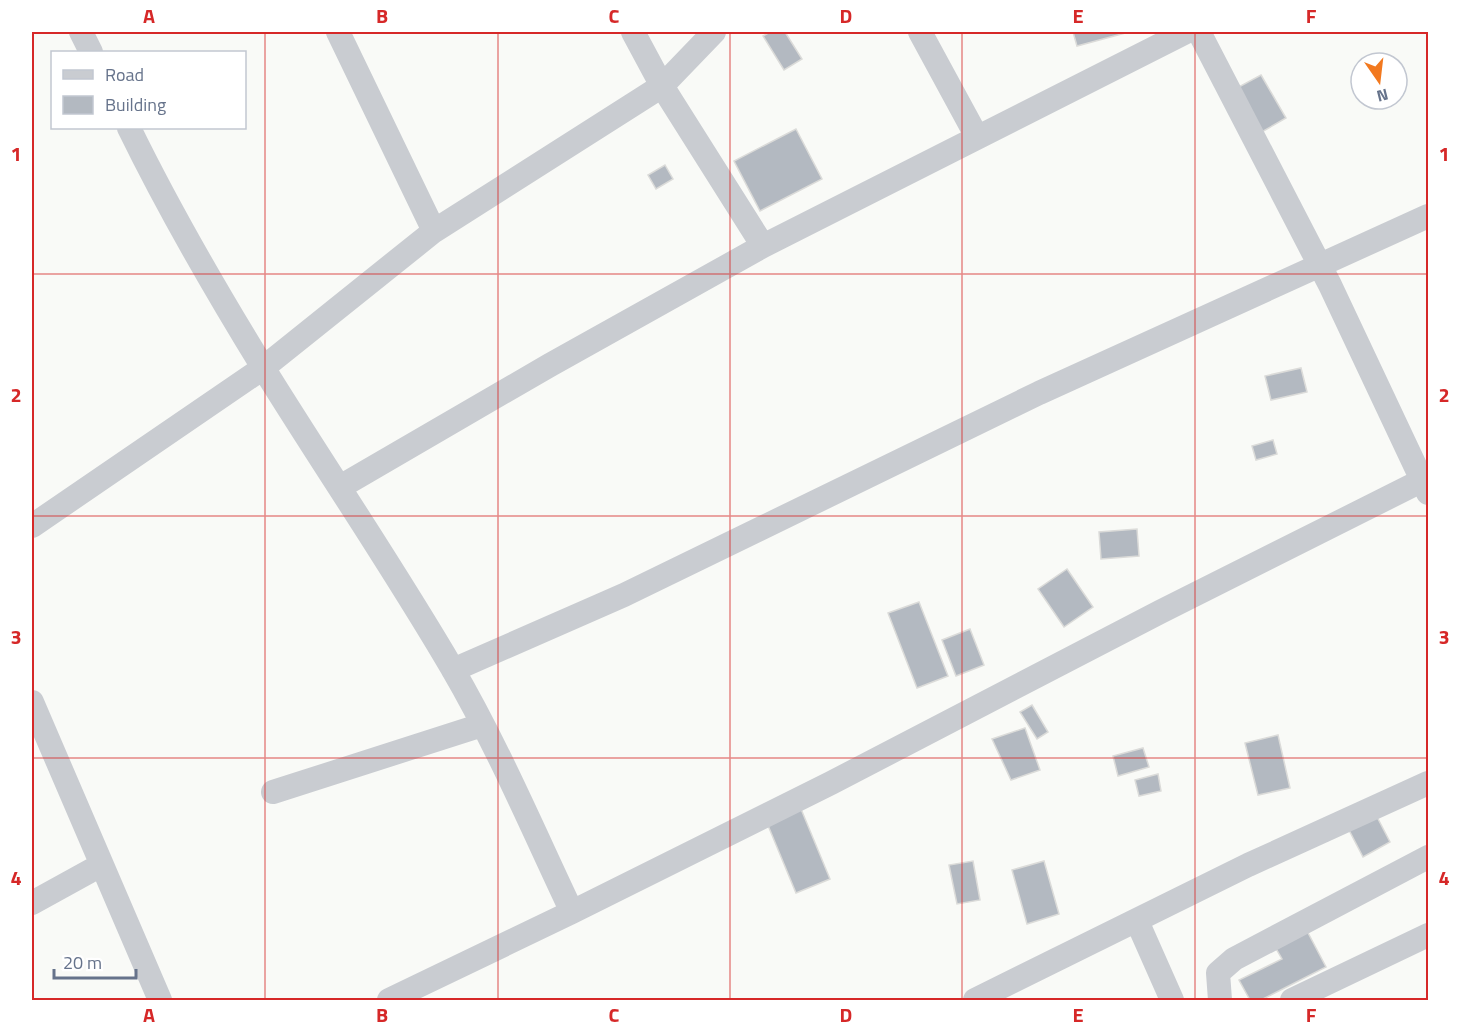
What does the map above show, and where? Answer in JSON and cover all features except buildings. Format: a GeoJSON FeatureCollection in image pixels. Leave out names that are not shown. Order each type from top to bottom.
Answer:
{"type":"FeatureCollection","features":[{"type":"Feature","properties":{"kind":"street"},"geometry":{"type":"LineString","coordinates":[[81,32],[90,51]]}},
{"type":"Feature","properties":{"kind":"street"},"geometry":{"type":"LineString","coordinates":[[338,32],[434,231]]}},
{"type":"Feature","properties":{"kind":"street"},"geometry":{"type":"LineString","coordinates":[[633,32],[662,86],[763,246]]}},
{"type":"Feature","properties":{"kind":"street"},"geometry":{"type":"LineString","coordinates":[[32,526],[263,368],[434,231],[662,86],[714,32]]}},
{"type":"Feature","properties":{"kind":"street"},"geometry":{"type":"LineString","coordinates":[[920,32],[978,137]]}},
{"type":"Feature","properties":{"kind":"street"},"geometry":{"type":"LineString","coordinates":[[340,487],[550,365],[763,246],[1186,32]]}},
{"type":"Feature","properties":{"kind":"street"},"geometry":{"type":"LineString","coordinates":[[388,1000],[572,912],[850,773],[1160,612],[1426,487],[1320,266],[1199,32]]}},
{"type":"Feature","properties":{"kind":"street"},"geometry":{"type":"LineString","coordinates":[[130,129],[183,231],[263,368],[340,487],[453,670],[572,912]]}},
{"type":"Feature","properties":{"kind":"street"},"geometry":{"type":"LineString","coordinates":[[453,670],[624,595],[1039,393],[1428,216]]}},
{"type":"Feature","properties":{"kind":"street"},"geometry":{"type":"LineString","coordinates":[[32,702],[160,1000]]}},
{"type":"Feature","properties":{"kind":"street"},"geometry":{"type":"LineString","coordinates":[[273,792],[482,725]]}},
{"type":"Feature","properties":{"kind":"street"},"geometry":{"type":"LineString","coordinates":[[975,1000],[1248,865],[1428,783]]}},
{"type":"Feature","properties":{"kind":"street"},"geometry":{"type":"LineString","coordinates":[[1220,1000],[1218,973],[1234,959],[1428,857]]}},
{"type":"Feature","properties":{"kind":"street"},"geometry":{"type":"LineString","coordinates":[[32,903],[101,865]]}},
{"type":"Feature","properties":{"kind":"street"},"geometry":{"type":"LineString","coordinates":[[1137,921],[1172,1000]]}},
{"type":"Feature","properties":{"kind":"street"},"geometry":{"type":"LineString","coordinates":[[1304,998],[1428,934]]}}]}
